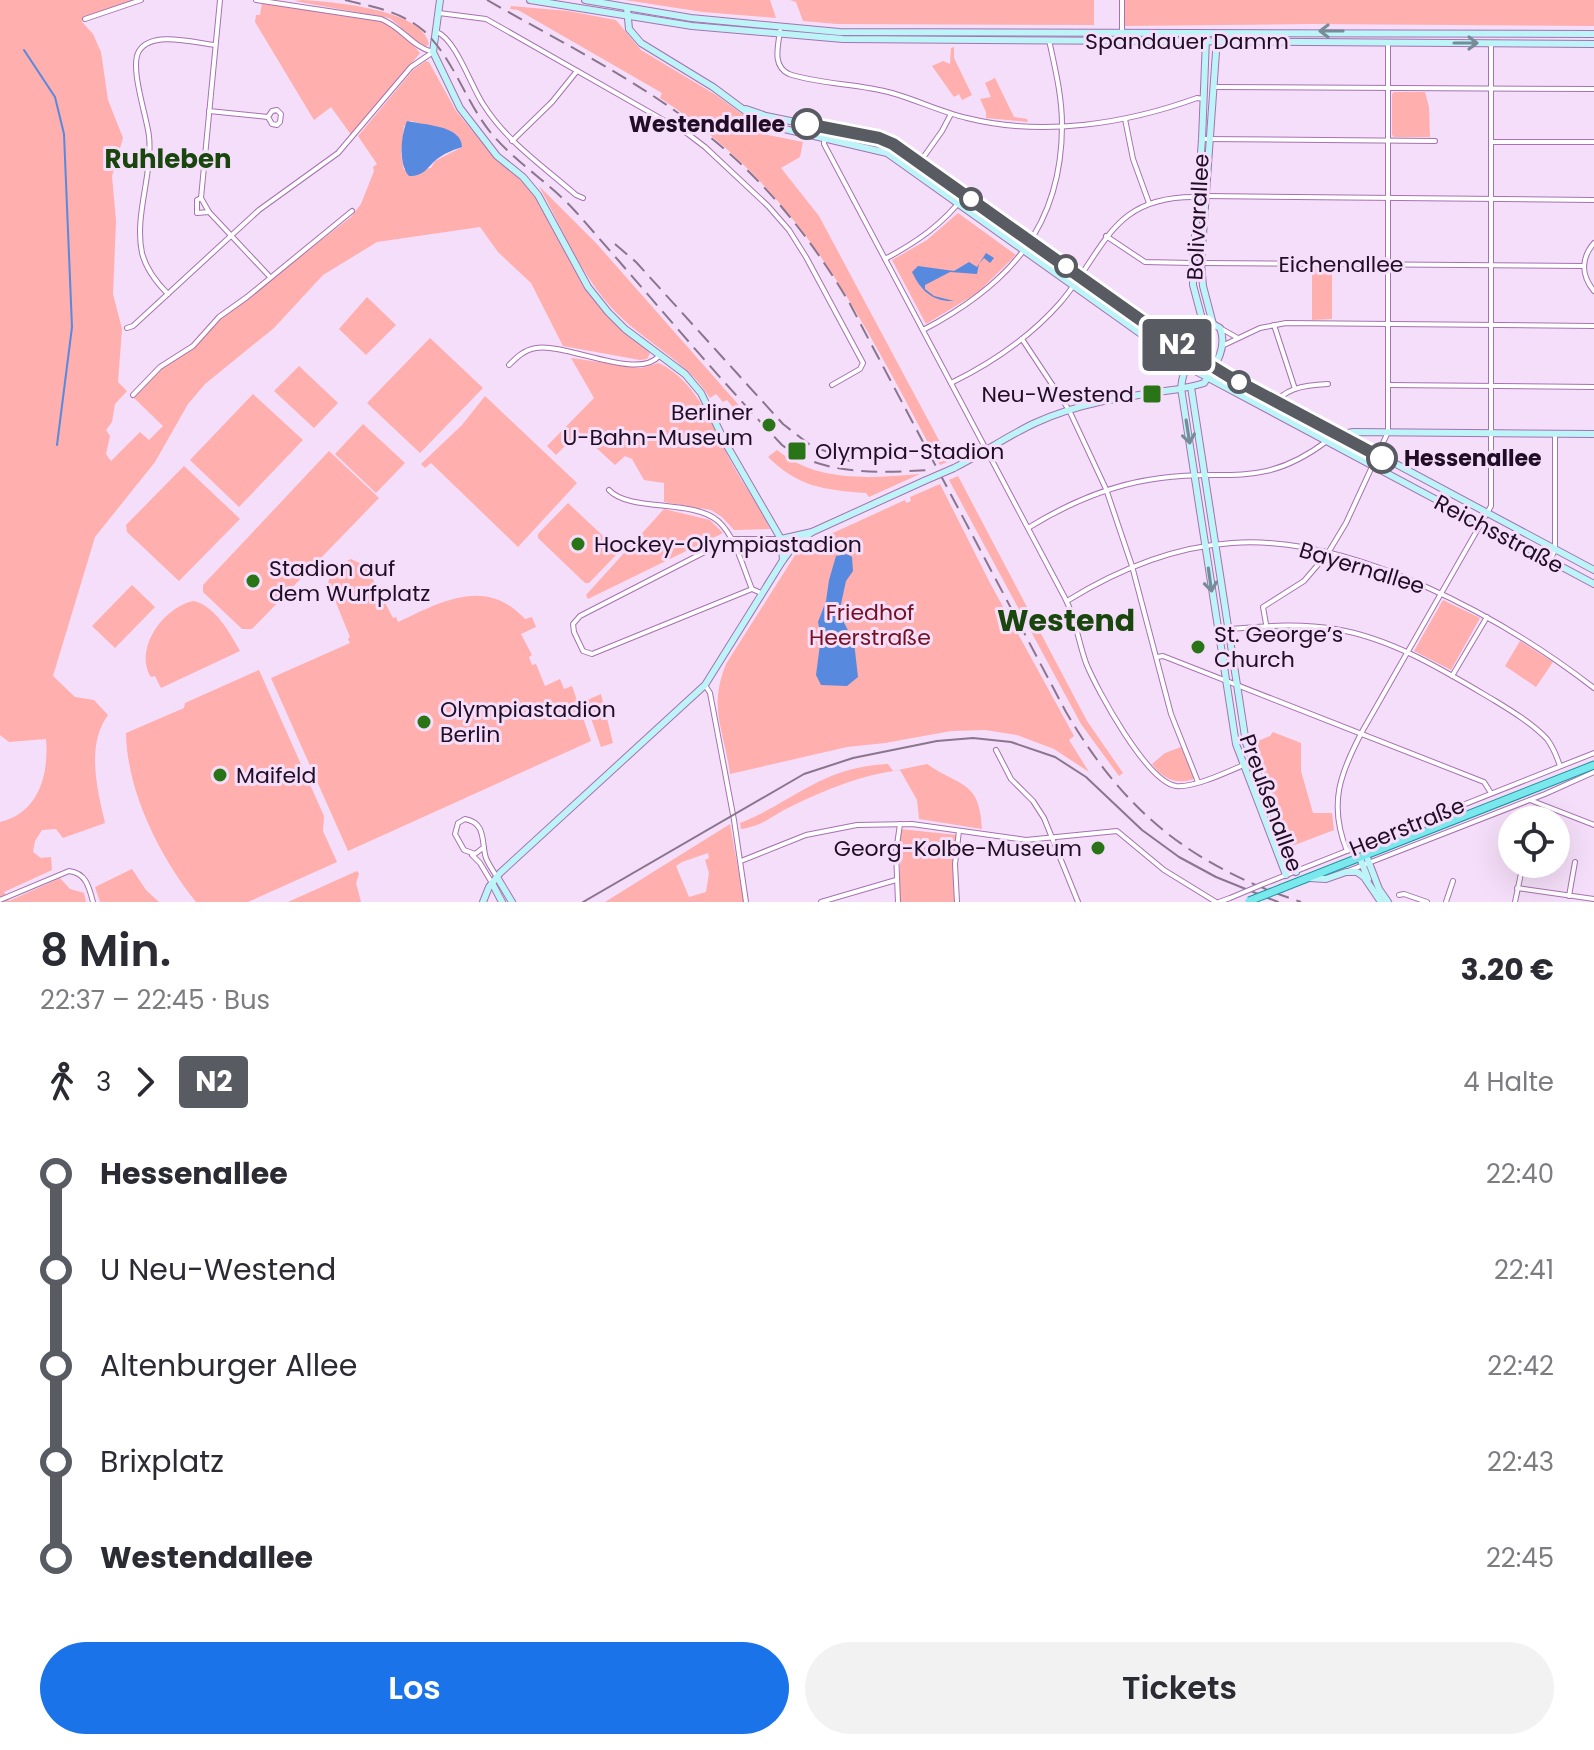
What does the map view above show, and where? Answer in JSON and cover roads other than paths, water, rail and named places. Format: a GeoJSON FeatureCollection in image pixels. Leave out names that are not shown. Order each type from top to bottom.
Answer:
{"type":"FeatureCollection","features":[{"type":"Feature","properties":{"kind":"main road"},"geometry":{"type":"LineString","coordinates":[[440,0],[433,52],[460,108],[478,134],[538,195],[591,290],[625,329],[685,374],[701,393],[733,457],[781,539],[783,560]]}},
{"type":"Feature","properties":{"kind":"main road","name":"Spandauer Damm"},"geometry":{"type":"LineString","coordinates":[[530,0],[575,3],[692,26],[780,30],[843,39],[1217,37],[1388,32],[1594,34]]}},
{"type":"Feature","properties":{"kind":"main road","name":"Spandauer Damm"},"geometry":{"type":"LineString","coordinates":[[585,0],[627,12]]}},
{"type":"Feature","properties":{"kind":"main road","name":"Reichsstraße"},"geometry":{"type":"LineString","coordinates":[[627,12],[629,29],[641,43],[713,87],[763,124],[887,153],[958,203],[1022,254],[1073,285],[1186,366],[1594,584]]}},
{"type":"Feature","properties":{"kind":"main road","name":"Bolivarallee"},"geometry":{"type":"LineString","coordinates":[[1206,37],[1209,87]]}},
{"type":"Feature","properties":{"kind":"main road","name":"Spandauer Damm"},"geometry":{"type":"LineString","coordinates":[[1217,37],[1594,44]]}},
{"type":"Feature","properties":{"kind":"main road","name":"Bolivarallee"},"geometry":{"type":"LineString","coordinates":[[1206,334],[1193,285],[1207,196],[1208,99],[1217,37]]}},
{"type":"Feature","properties":{"kind":"main road","name":"Reichsstraße"},"geometry":{"type":"LineString","coordinates":[[743,108],[766,116],[883,139],[1213,367],[1594,570]]}},
{"type":"Feature","properties":{"kind":"main road","name":"Bolivarallee"},"geometry":{"type":"LineString","coordinates":[[1206,139],[1198,197],[1197,263],[1224,345]]}},
{"type":"Feature","properties":{"kind":"main road"},"geometry":{"type":"LineString","coordinates":[[1181,388],[1186,366],[1206,334],[1216,326]]}},
{"type":"Feature","properties":{"kind":"main road"},"geometry":{"type":"LineString","coordinates":[[781,539],[812,532],[954,468],[1035,423],[1069,410],[1204,383],[1224,345]]}},
{"type":"Feature","properties":{"kind":"main road","name":"Preußenallee"},"geometry":{"type":"LineString","coordinates":[[1191,387],[1246,743],[1296,872]]}},
{"type":"Feature","properties":{"kind":"main road","name":"Preußenallee"},"geometry":{"type":"LineString","coordinates":[[1181,388],[1236,744],[1286,875]]}},
{"type":"Feature","properties":{"kind":"main road"},"geometry":{"type":"LineString","coordinates":[[1327,441],[1338,435],[1388,432],[1594,434]]}},
{"type":"Feature","properties":{"kind":"main road"},"geometry":{"type":"LineString","coordinates":[[483,902],[494,880],[705,685],[783,560],[812,532]]}},
{"type":"Feature","properties":{"kind":"main road","name":"Heerstraße"},"geometry":{"type":"LineString","coordinates":[[1252,901],[1300,881],[1365,860],[1594,765]]}},
{"type":"Feature","properties":{"kind":"main road"},"geometry":{"type":"LineString","coordinates":[[1365,860],[1371,886]]}},
{"type":"Feature","properties":{"kind":"main road"},"geometry":{"type":"LineString","coordinates":[[1365,860],[1388,902]]}},
{"type":"Feature","properties":{"kind":"main road"},"geometry":{"type":"LineString","coordinates":[[1346,872],[1360,874],[1381,902]]}},
{"type":"Feature","properties":{"kind":"main road","name":"Heerstraße"},"geometry":{"type":"LineString","coordinates":[[1309,878],[1326,879],[1346,872]]}},
{"type":"Feature","properties":{"kind":"main road"},"geometry":{"type":"LineString","coordinates":[[494,880],[502,902]]}},
{"type":"Feature","properties":{"kind":"main road"},"geometry":{"type":"LineString","coordinates":[[494,880],[512,902]]}},
{"type":"Feature","properties":{"kind":"street"},"geometry":{"type":"LineString","coordinates":[[85,19],[141,0]]}},
{"type":"Feature","properties":{"kind":"street"},"geometry":{"type":"LineString","coordinates":[[220,0],[201,198],[209,212],[270,277]]}},
{"type":"Feature","properties":{"kind":"street"},"geometry":{"type":"LineString","coordinates":[[256,0],[381,19],[395,25],[419,49],[433,52]]}},
{"type":"Feature","properties":{"kind":"street"},"geometry":{"type":"LineString","coordinates":[[1122,0],[1122,37]]}},
{"type":"Feature","properties":{"kind":"street"},"geometry":{"type":"LineString","coordinates":[[439,13],[486,19],[690,136],[719,159],[779,218],[806,257],[863,363],[860,369],[832,385]]}},
{"type":"Feature","properties":{"kind":"street"},"geometry":{"type":"LineString","coordinates":[[780,30],[778,64],[788,74],[892,93],[951,114],[1009,126],[1062,126],[1125,119],[1197,98],[1208,99]]}},
{"type":"Feature","properties":{"kind":"street"},"geometry":{"type":"LineString","coordinates":[[437,32],[454,51],[484,105],[512,141],[583,198]]}},
{"type":"Feature","properties":{"kind":"street"},"geometry":{"type":"LineString","coordinates":[[1266,624],[1263,607],[1304,581],[1328,553],[1346,523],[1388,432],[1388,32]]}},
{"type":"Feature","properties":{"kind":"street"},"geometry":{"type":"LineString","coordinates":[[923,330],[980,296],[1032,243],[1052,189],[1062,126],[1049,36]]}},
{"type":"Feature","properties":{"kind":"street"},"geometry":{"type":"LineString","coordinates":[[168,294],[150,272],[141,244],[150,138],[137,57],[144,46],[156,41],[215,45]]}},
{"type":"Feature","properties":{"kind":"street"},"geometry":{"type":"LineString","coordinates":[[1347,851],[1338,823],[1339,788],[1345,766],[1491,506],[1491,43]]}},
{"type":"Feature","properties":{"kind":"street"},"geometry":{"type":"LineString","coordinates":[[127,328],[133,326],[266,203],[338,153],[411,67],[433,52]]}},
{"type":"Feature","properties":{"kind":"street"},"geometry":{"type":"LineString","coordinates":[[512,141],[552,102],[577,71]]}},
{"type":"Feature","properties":{"kind":"street"},"geometry":{"type":"LineString","coordinates":[[1209,87],[1594,89]]}},
{"type":"Feature","properties":{"kind":"street"},"geometry":{"type":"LineString","coordinates":[[209,111],[268,117]]}},
{"type":"Feature","properties":{"kind":"street"},"geometry":{"type":"LineString","coordinates":[[920,162],[951,114]]}},
{"type":"Feature","properties":{"kind":"street"},"geometry":{"type":"LineString","coordinates":[[1125,119],[1133,159],[1149,203]]}},
{"type":"Feature","properties":{"kind":"street"},"geometry":{"type":"LineString","coordinates":[[825,128],[824,144],[1067,601],[1089,669],[1128,738],[1160,779],[1177,786],[1198,782],[1253,761]]}},
{"type":"Feature","properties":{"kind":"street"},"geometry":{"type":"LineString","coordinates":[[1206,139],[1435,141]]}},
{"type":"Feature","properties":{"kind":"street"},"geometry":{"type":"LineString","coordinates":[[1491,142],[1594,142]]}},
{"type":"Feature","properties":{"kind":"street"},"geometry":{"type":"LineString","coordinates":[[886,258],[932,231],[965,195]]}},
{"type":"Feature","properties":{"kind":"street"},"geometry":{"type":"LineString","coordinates":[[951,383],[983,367],[1022,339],[1051,312],[1106,236],[1124,217],[1149,203],[1173,197],[1207,196],[1594,200]]}},
{"type":"Feature","properties":{"kind":"street"},"geometry":{"type":"LineString","coordinates":[[201,198],[197,200],[197,213],[209,212]]}},
{"type":"Feature","properties":{"kind":"street"},"geometry":{"type":"LineString","coordinates":[[133,395],[160,367],[187,351],[219,317],[352,211]]}},
{"type":"Feature","properties":{"kind":"street","name":"Eichenallee"},"geometry":{"type":"LineString","coordinates":[[1106,236],[1145,262],[1584,266]]}},
{"type":"Feature","properties":{"kind":"street"},"geometry":{"type":"LineString","coordinates":[[1594,243],[1587,253],[1584,266],[1586,278],[1594,291]]}},
{"type":"Feature","properties":{"kind":"street"},"geometry":{"type":"LineString","coordinates":[[1274,325],[1295,389]]}},
{"type":"Feature","properties":{"kind":"street"},"geometry":{"type":"LineString","coordinates":[[1224,345],[1274,325],[1594,326]]}},
{"type":"Feature","properties":{"kind":"street"},"geometry":{"type":"LineString","coordinates":[[1216,326],[1238,337]]}},
{"type":"Feature","properties":{"kind":"street"},"geometry":{"type":"LineString","coordinates":[[1022,339],[1069,410],[1106,489],[1132,566],[1171,714],[1198,782]]}},
{"type":"Feature","properties":{"kind":"street"},"geometry":{"type":"LineString","coordinates":[[509,365],[527,351],[543,348],[641,366],[655,361],[659,356]]}},
{"type":"Feature","properties":{"kind":"street"},"geometry":{"type":"LineString","coordinates":[[1270,410],[1279,396],[1295,389],[1328,384]]}},
{"type":"Feature","properties":{"kind":"street"},"geometry":{"type":"LineString","coordinates":[[1388,385],[1594,387]]}},
{"type":"Feature","properties":{"kind":"street"},"geometry":{"type":"LineString","coordinates":[[1550,560],[1555,550],[1555,434]]}},
{"type":"Feature","properties":{"kind":"street"},"geometry":{"type":"LineString","coordinates":[[1028,528],[1068,505],[1106,489],[1162,477],[1243,476],[1272,470],[1301,458],[1327,441]]}},
{"type":"Feature","properties":{"kind":"street"},"geometry":{"type":"LineString","coordinates":[[609,490],[620,498],[695,511],[720,523],[752,589],[762,594]]}},
{"type":"Feature","properties":{"kind":"street"},"geometry":{"type":"LineString","coordinates":[[752,589],[592,654],[580,647],[573,627],[576,618],[730,539],[781,539]]}},
{"type":"Feature","properties":{"kind":"street","name":"Bayernallee"},"geometry":{"type":"LineString","coordinates":[[1067,601],[1132,566],[1205,546],[1263,543],[1328,553],[1441,593],[1534,644],[1594,688]]}},
{"type":"Feature","properties":{"kind":"street"},"geometry":{"type":"LineString","coordinates":[[1452,676],[1487,617]]}},
{"type":"Feature","properties":{"kind":"street"},"geometry":{"type":"LineString","coordinates":[[1216,620],[1226,619]]}},
{"type":"Feature","properties":{"kind":"street"},"geometry":{"type":"LineString","coordinates":[[1218,630],[1266,624],[1306,625],[1348,632],[1406,653],[1452,676],[1538,731],[1551,746],[1560,766]]}},
{"type":"Feature","properties":{"kind":"street"},"geometry":{"type":"LineString","coordinates":[[1157,657],[1163,656],[1484,782],[1491,793]]}},
{"type":"Feature","properties":{"kind":"street"},"geometry":{"type":"LineString","coordinates":[[705,685],[710,693],[746,902]]}},
{"type":"Feature","properties":{"kind":"street"},"geometry":{"type":"LineString","coordinates":[[996,750],[1011,779],[1038,807],[1078,902]]}},
{"type":"Feature","properties":{"kind":"street","name":"Heerstraße"},"geometry":{"type":"LineString","coordinates":[[1217,901],[1594,753]]}},
{"type":"Feature","properties":{"kind":"street","name":"Heerstraße"},"geometry":{"type":"LineString","coordinates":[[1346,872],[1365,860],[1530,800],[1594,772]]}},
{"type":"Feature","properties":{"kind":"street"},"geometry":{"type":"LineString","coordinates":[[1530,800],[1545,806],[1545,794]]}},
{"type":"Feature","properties":{"kind":"street"},"geometry":{"type":"LineString","coordinates":[[1570,816],[1594,825]]}},
{"type":"Feature","properties":{"kind":"street"},"geometry":{"type":"LineString","coordinates":[[461,821],[476,823],[484,838],[486,858],[494,880],[463,849],[455,834],[455,827],[461,821]]}},
{"type":"Feature","properties":{"kind":"street"},"geometry":{"type":"LineString","coordinates":[[741,861],[791,840],[857,825],[900,824],[1026,840],[1107,831],[1121,833],[1164,870],[1217,901]]}},
{"type":"Feature","properties":{"kind":"street"},"geometry":{"type":"LineString","coordinates":[[898,902],[896,880],[900,824]]}},
{"type":"Feature","properties":{"kind":"street"},"geometry":{"type":"LineString","coordinates":[[957,902],[955,864],[959,831]]}},
{"type":"Feature","properties":{"kind":"street"},"geometry":{"type":"LineString","coordinates":[[470,854],[484,847]]}},
{"type":"Feature","properties":{"kind":"street"},"geometry":{"type":"LineString","coordinates":[[1354,849],[1362,850],[1365,860]]}},
{"type":"Feature","properties":{"kind":"street"},"geometry":{"type":"LineString","coordinates":[[1569,896],[1575,862]]}},
{"type":"Feature","properties":{"kind":"street"},"geometry":{"type":"LineString","coordinates":[[0,900],[63,871],[77,872],[84,879],[93,902]]}},
{"type":"Feature","properties":{"kind":"street","name":"Preußenallee"},"geometry":{"type":"LineString","coordinates":[[1296,872],[1300,881]]}},
{"type":"Feature","properties":{"kind":"street"},"geometry":{"type":"LineString","coordinates":[[1515,902],[1520,878]]}},
{"type":"Feature","properties":{"kind":"street"},"geometry":{"type":"LineString","coordinates":[[821,902],[896,880]]}},
{"type":"Feature","properties":{"kind":"street"},"geometry":{"type":"LineString","coordinates":[[1446,902],[1453,881]]}},
{"type":"Feature","properties":{"kind":"street"},"geometry":{"type":"LineString","coordinates":[[1252,901],[1253,888]]}},
{"type":"Feature","properties":{"kind":"street"},"geometry":{"type":"LineString","coordinates":[[1517,888],[1594,899]]}},
{"type":"Feature","properties":{"kind":"street"},"geometry":{"type":"LineString","coordinates":[[1399,895],[1427,902]]}},
{"type":"Feature","properties":{"kind":"water"},"geometry":{"type":"Polygon","coordinates":[[[407,121],[449,130],[456,134],[462,147],[440,157],[422,173],[409,176],[403,164],[402,149],[407,121]]]}},
{"type":"Feature","properties":{"kind":"water"},"geometry":{"type":"Polygon","coordinates":[[[986,253],[994,258],[990,263],[984,258],[977,274],[950,272],[925,285],[925,289],[934,296],[954,301],[940,300],[928,294],[912,272],[918,266],[954,271],[969,262],[977,267],[986,253]]]}},
{"type":"Feature","properties":{"kind":"water"},"geometry":{"type":"Polygon","coordinates":[[[847,554],[852,557],[853,571],[846,581],[839,613],[854,642],[858,677],[847,686],[821,685],[816,675],[821,637],[818,622],[836,556],[847,554]]]}},
{"type":"Feature","properties":{"kind":"waterway"},"geometry":{"type":"LineString","coordinates":[[24,50],[55,97],[64,134],[72,327],[57,445]]}},
{"type":"Feature","properties":{"kind":"tram line"},"geometry":{"type":"LineString","coordinates":[[583,902],[804,774],[853,758],[937,741],[973,738],[1011,742],[1055,757],[1086,777],[1142,830],[1179,857],[1216,877],[1278,902]]}},
{"type":"Feature","properties":{"kind":"railway"},"geometry":{"type":"LineString","coordinates":[[345,0],[396,14],[424,31],[452,67],[491,133],[576,212],[782,445],[798,455],[834,467],[872,472],[928,470]]}},
{"type":"Feature","properties":{"kind":"railway"},"geometry":{"type":"LineString","coordinates":[[487,0],[652,95],[713,140],[773,197],[814,248],[850,304],[1066,712],[1112,779],[1137,807],[1194,852],[1226,871],[1301,902]]}},
{"type":"Feature","properties":{"kind":"railway"},"geometry":{"type":"LineString","coordinates":[[615,244],[636,262],[783,424],[810,445],[850,461]]}},
{"type":"Feature","properties":{"kind":"place","name":"Westendallee"},"geometry":{"type":"Point","coordinates":[807,124]}},
{"type":"Feature","properties":{"kind":"place","name":"Neu-Westend"},"geometry":{"type":"Point","coordinates":[1152,394]}},
{"type":"Feature","properties":{"kind":"place","name":"Berliner U-Bahn-Museum"},"geometry":{"type":"Point","coordinates":[769,425]}},
{"type":"Feature","properties":{"kind":"place","name":"Olympia-Stadion"},"geometry":{"type":"Point","coordinates":[797,451]}},
{"type":"Feature","properties":{"kind":"place","name":"Hessenallee"},"geometry":{"type":"Point","coordinates":[1382,458]}},
{"type":"Feature","properties":{"kind":"place","name":"Hockey-Olympiastadion"},"geometry":{"type":"Point","coordinates":[578,544]}},
{"type":"Feature","properties":{"kind":"place","name":"Stadion auf dem Wurfplatz"},"geometry":{"type":"Point","coordinates":[253,581]}},
{"type":"Feature","properties":{"kind":"place","name":"St. George’s Church"},"geometry":{"type":"Point","coordinates":[1198,647]}},
{"type":"Feature","properties":{"kind":"place","name":"Olympiastadion Berlin"},"geometry":{"type":"Point","coordinates":[424,722]}},
{"type":"Feature","properties":{"kind":"place","name":"Maifeld"},"geometry":{"type":"Point","coordinates":[220,775]}},
{"type":"Feature","properties":{"kind":"place","name":"Georg-Kolbe-Museum"},"geometry":{"type":"Point","coordinates":[1098,848]}},
{"type":"Feature","properties":{"kind":"district","name":"Ruhleben"},"geometry":{"type":"Point","coordinates":[168,159]}},
{"type":"Feature","properties":{"kind":"district","name":"Westend"},"geometry":{"type":"Point","coordinates":[1066,620]}},
{"type":"Feature","properties":{"kind":"park label","name":"Friedhof Heerstraße"},"geometry":{"type":"Point","coordinates":[870,624]}}]}
